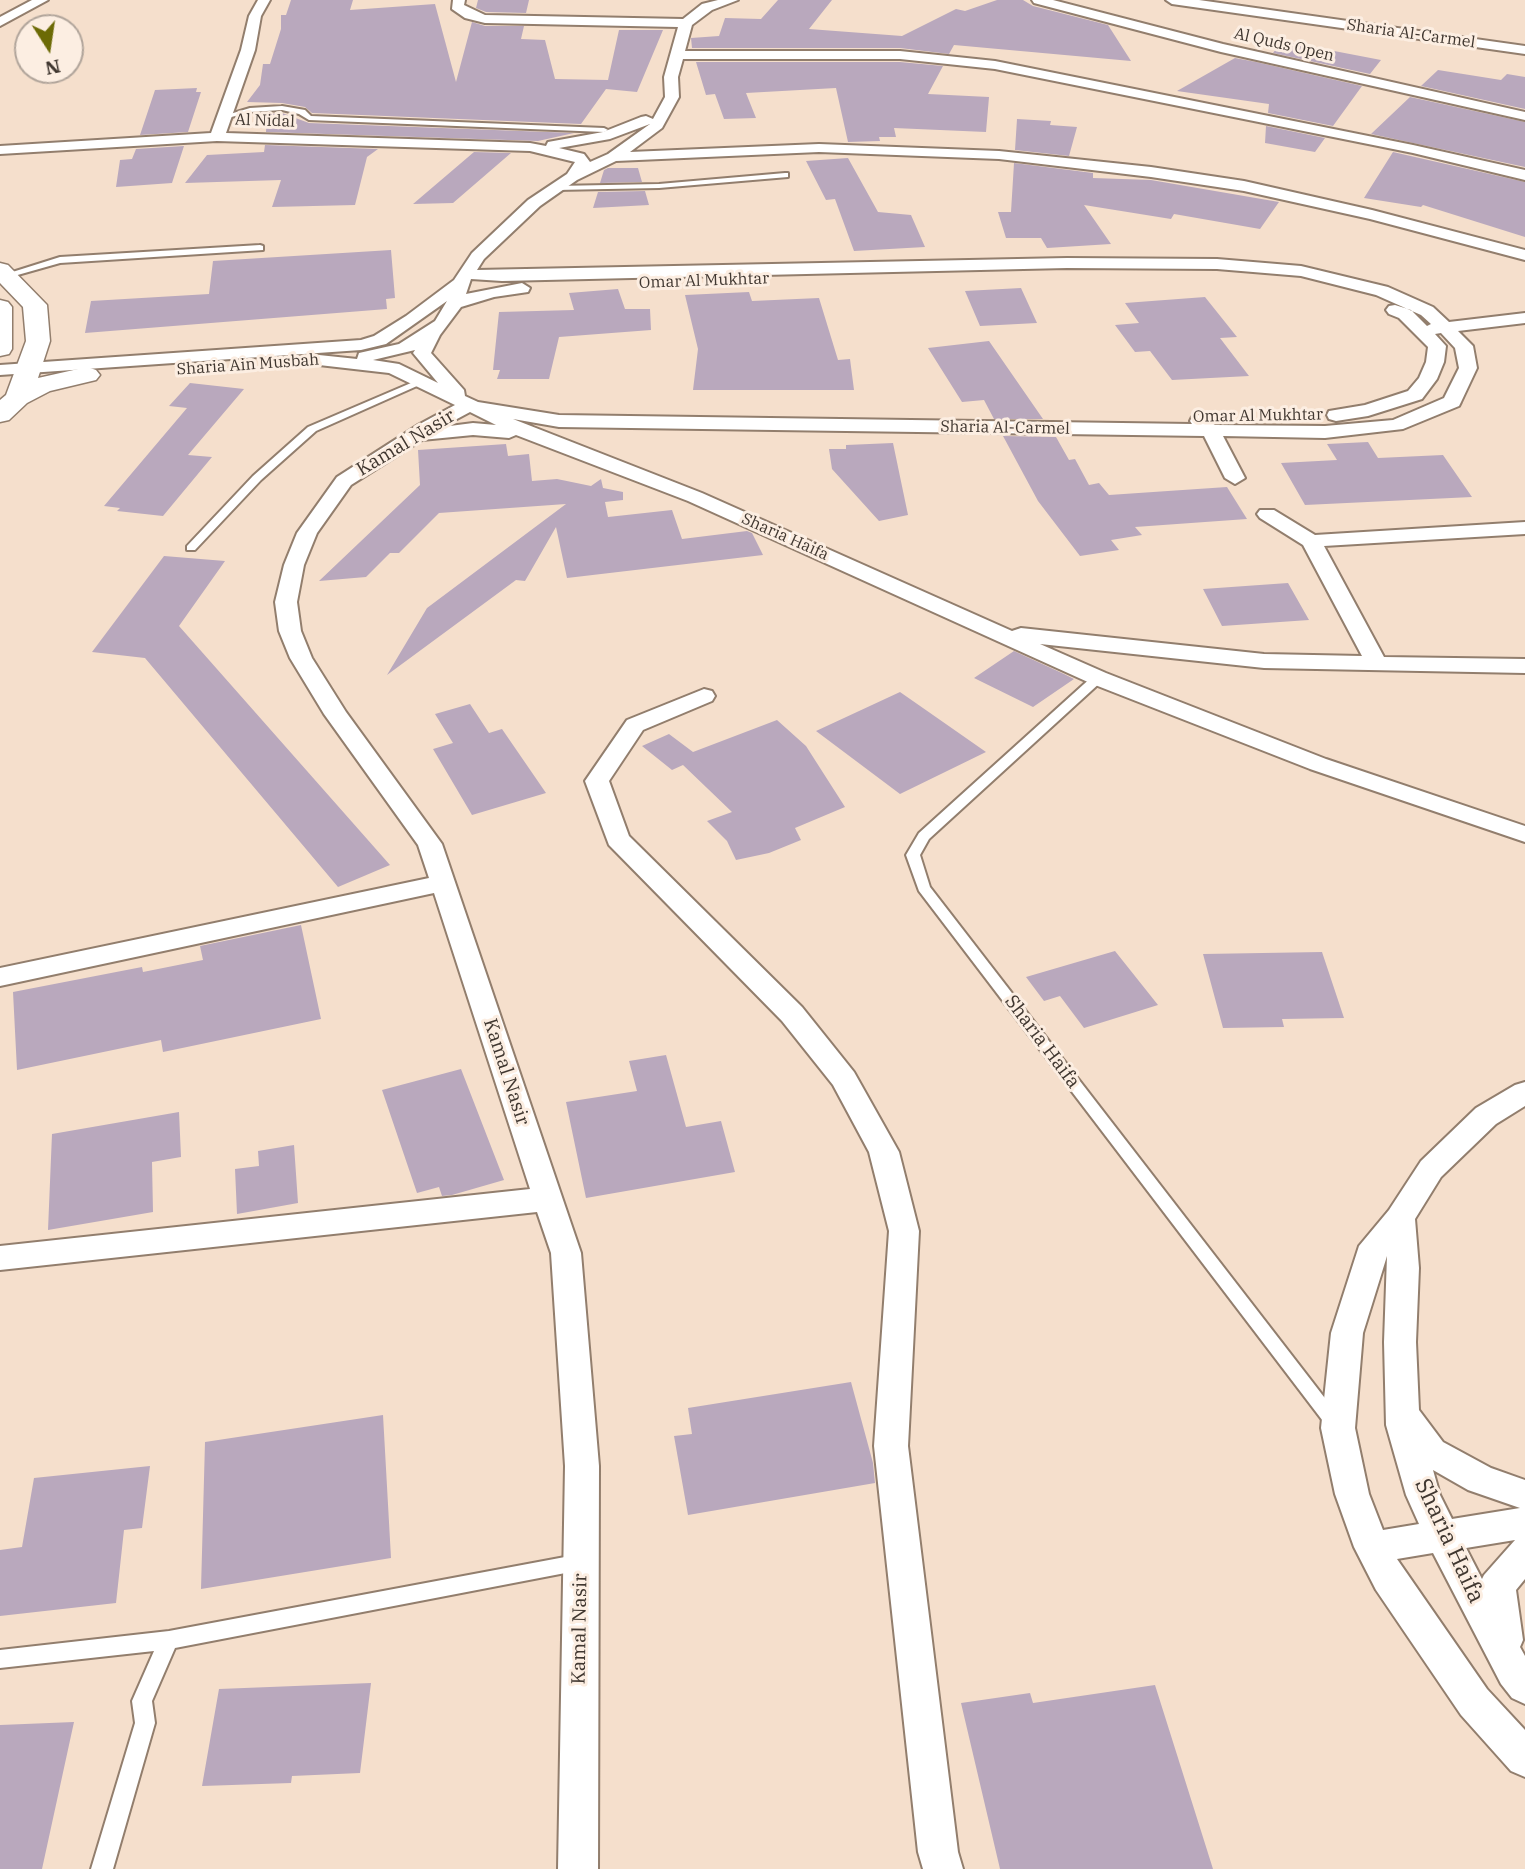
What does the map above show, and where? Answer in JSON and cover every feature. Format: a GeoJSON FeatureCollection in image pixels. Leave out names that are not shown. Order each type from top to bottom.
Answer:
{"type":"FeatureCollection","features":[{"type":"Feature","properties":{"kind":"main road"},"geometry":{"type":"LineString","coordinates":[[3,273],[35,304],[38,341],[15,388],[26,391],[89,369]]}},
{"type":"Feature","properties":{"kind":"main road"},"geometry":{"type":"LineString","coordinates":[[0,307],[0,349]]}},
{"type":"Feature","properties":{"kind":"main road"},"geometry":{"type":"LineString","coordinates":[[38,341],[47,351],[89,369]]}},
{"type":"Feature","properties":{"kind":"street"},"geometry":{"type":"LineString","coordinates":[[3,18],[43,0]]}},
{"type":"Feature","properties":{"kind":"street"},"geometry":{"type":"LineString","coordinates":[[217,137],[248,50],[254,16],[264,0]]}},
{"type":"Feature","properties":{"kind":"street"},"geometry":{"type":"LineString","coordinates":[[459,0],[457,6],[470,15],[485,19],[685,23],[710,4],[732,0]]}},
{"type":"Feature","properties":{"kind":"street","name":"Al Quds Open"},"geometry":{"type":"LineString","coordinates":[[1038,0],[1221,48],[1525,116]]}},
{"type":"Feature","properties":{"kind":"street","name":"Sharia Al-Carmel"},"geometry":{"type":"LineString","coordinates":[[1172,0],[1525,50]]}},
{"type":"Feature","properties":{"kind":"street","name":"Sharia Ain Musbah"},"geometry":{"type":"LineString","coordinates":[[433,332],[442,324],[455,303],[463,279],[478,257],[503,231],[572,177],[613,157],[655,128],[672,97],[671,77],[685,23]]}},
{"type":"Feature","properties":{"kind":"street"},"geometry":{"type":"LineString","coordinates":[[678,55],[900,55],[995,65],[1413,149],[1525,175]]}},
{"type":"Feature","properties":{"kind":"street"},"geometry":{"type":"LineString","coordinates":[[530,147],[581,142],[631,128],[650,118],[673,80]]}},
{"type":"Feature","properties":{"kind":"street"},"geometry":{"type":"LineString","coordinates":[[655,128],[654,137],[665,144],[700,151]]}},
{"type":"Feature","properties":{"kind":"street","name":"Al Nidal"},"geometry":{"type":"LineString","coordinates":[[0,150],[217,137],[530,147],[579,157],[583,162],[572,177]]}},
{"type":"Feature","properties":{"kind":"street"},"geometry":{"type":"LineString","coordinates":[[613,157],[700,151],[818,148],[999,155],[1151,172],[1244,186],[1359,212],[1525,256]]}},
{"type":"Feature","properties":{"kind":"street","name":"Sharia Al-Carmel"},"geometry":{"type":"LineString","coordinates":[[463,279],[1067,263],[1217,264],[1301,271],[1382,291],[1427,311],[1464,346],[1468,368],[1452,402],[1396,425],[1325,432],[1203,424],[559,421],[468,406]]}},
{"type":"Feature","properties":{"kind":"street","name":"Omar Al Mukhtar"},"geometry":{"type":"LineString","coordinates":[[463,279],[532,287],[1057,274],[1215,276],[1296,283],[1360,296],[1405,314],[1437,345],[1435,362],[1428,379],[1415,395],[1368,410],[1311,419],[1203,424],[468,406]]}},
{"type":"Feature","properties":{"kind":"street","name":"Sharia Ain Musbah"},"geometry":{"type":"LineString","coordinates":[[89,369],[361,345],[380,340],[394,332],[463,279]]}},
{"type":"Feature","properties":{"kind":"street"},"geometry":{"type":"LineString","coordinates":[[455,303],[492,292],[532,287]]}},
{"type":"Feature","properties":{"kind":"street"},"geometry":{"type":"LineString","coordinates":[[1421,330],[1525,318]]}},
{"type":"Feature","properties":{"kind":"street"},"geometry":{"type":"LineString","coordinates":[[413,351],[433,332]]}},
{"type":"Feature","properties":{"kind":"street"},"geometry":{"type":"LineString","coordinates":[[361,345],[413,351],[468,406]]}},
{"type":"Feature","properties":{"kind":"street","name":"Sharia Ain Musbah"},"geometry":{"type":"LineString","coordinates":[[89,369],[365,358],[413,351]]}},
{"type":"Feature","properties":{"kind":"street","name":"Sharia Haifa"},"geometry":{"type":"LineString","coordinates":[[319,360],[393,368],[527,433],[695,497],[1098,678],[1318,764],[1525,834]]}},
{"type":"Feature","properties":{"kind":"street"},"geometry":{"type":"LineString","coordinates":[[0,370],[15,388]]}},
{"type":"Feature","properties":{"kind":"street"},"geometry":{"type":"LineString","coordinates":[[421,382],[426,396],[419,433],[473,429],[527,433]]}},
{"type":"Feature","properties":{"kind":"street","name":"Kamal Nasir"},"geometry":{"type":"LineString","coordinates":[[468,406],[419,433],[344,481],[307,533],[294,565],[286,601],[290,632],[300,658],[336,714],[430,844],[566,1252],[582,1466],[578,1869]]}},
{"type":"Feature","properties":{"kind":"street"},"geometry":{"type":"LineString","coordinates":[[551,442],[543,430],[559,421]]}},
{"type":"Feature","properties":{"kind":"street"},"geometry":{"type":"LineString","coordinates":[[1203,424],[1235,478]]}},
{"type":"Feature","properties":{"kind":"street"},"geometry":{"type":"LineString","coordinates":[[1267,513],[1311,541],[1377,664]]}},
{"type":"Feature","properties":{"kind":"street"},"geometry":{"type":"LineString","coordinates":[[1311,541],[1525,528]]}},
{"type":"Feature","properties":{"kind":"street"},"geometry":{"type":"LineString","coordinates":[[998,633],[1264,661],[1525,666]]}},
{"type":"Feature","properties":{"kind":"street"},"geometry":{"type":"LineString","coordinates":[[704,696],[635,726],[597,781],[618,839],[792,1014],[844,1079],[884,1152],[904,1231],[891,1446],[938,1852],[943,1869]]}},
{"type":"Feature","properties":{"kind":"street"},"geometry":{"type":"LineString","coordinates":[[0,977],[443,883]]}},
{"type":"Feature","properties":{"kind":"street","name":"Sharia Haifa"},"geometry":{"type":"LineString","coordinates":[[1525,1092],[1486,1116],[1432,1169],[1400,1218],[1370,1255],[1347,1333],[1338,1428],[1352,1494],[1372,1547],[1389,1579],[1467,1692],[1525,1758]]}},
{"type":"Feature","properties":{"kind":"street"},"geometry":{"type":"LineString","coordinates":[[0,1258],[548,1199]]}},
{"type":"Feature","properties":{"kind":"street","name":"Sharia Haifa"},"geometry":{"type":"LineString","coordinates":[[1400,1218],[1404,1268],[1400,1342],[1403,1426],[1423,1494],[1519,1679]]}},
{"type":"Feature","properties":{"kind":"street"},"geometry":{"type":"LineString","coordinates":[[1402,1412],[1431,1452],[1480,1479],[1525,1495]]}},
{"type":"Feature","properties":{"kind":"street"},"geometry":{"type":"LineString","coordinates":[[1372,1547],[1525,1523]]}},
{"type":"Feature","properties":{"kind":"street"},"geometry":{"type":"LineString","coordinates":[[1519,1679],[1501,1626],[1497,1586],[1525,1552]]}},
{"type":"Feature","properties":{"kind":"lane"},"geometry":{"type":"LineString","coordinates":[[224,117],[250,110],[282,108],[302,112],[309,118],[604,130]]}},
{"type":"Feature","properties":{"kind":"lane"},"geometry":{"type":"LineString","coordinates":[[556,188],[659,186],[785,175]]}},
{"type":"Feature","properties":{"kind":"lane"},"geometry":{"type":"LineString","coordinates":[[3,273],[60,260],[260,248]]}},
{"type":"Feature","properties":{"kind":"lane"},"geometry":{"type":"LineString","coordinates":[[191,548],[257,478],[312,429],[421,382]]}},
{"type":"Feature","properties":{"kind":"lane","name":"Sharia Haifa"},"geometry":{"type":"LineString","coordinates":[[1098,678],[924,836],[914,855],[920,877],[924,888],[1338,1428]]}},
{"type":"Feature","properties":{"kind":"lane"},"geometry":{"type":"LineString","coordinates":[[0,1660],[169,1640],[581,1562]]}},
{"type":"Feature","properties":{"kind":"lane"},"geometry":{"type":"LineString","coordinates":[[102,1869],[145,1723],[142,1701],[169,1640]]}},
{"type":"Feature","properties":{"kind":"building"},"geometry":{"type":"Polygon","coordinates":[[[291,0],[353,0],[350,10],[435,4],[456,82],[472,22],[485,26],[524,26],[521,39],[545,40],[555,79],[608,80],[619,30],[663,30],[637,92],[606,89],[581,124],[312,113],[305,107],[282,103],[247,102],[260,85],[263,64],[270,64],[281,29],[281,15],[286,15],[291,0]]]}},
{"type":"Feature","properties":{"kind":"building"},"geometry":{"type":"Polygon","coordinates":[[[478,0],[529,0],[526,13],[486,12],[476,8],[478,0]]]}},
{"type":"Feature","properties":{"kind":"building"},"geometry":{"type":"Polygon","coordinates":[[[778,0],[832,0],[809,29],[902,36],[956,9],[965,11],[997,0],[1023,0],[1033,6],[1108,25],[1131,61],[954,45],[949,54],[900,48],[692,48],[691,38],[719,36],[725,18],[761,19],[778,0]]]}},
{"type":"Feature","properties":{"kind":"building"},"geometry":{"type":"Polygon","coordinates":[[[1282,41],[1381,60],[1370,74],[1273,53],[1282,41]]]}},
{"type":"Feature","properties":{"kind":"building"},"geometry":{"type":"Polygon","coordinates":[[[1235,58],[1362,86],[1333,126],[1268,113],[1269,104],[1177,91],[1235,58]]]}},
{"type":"Feature","properties":{"kind":"building"},"geometry":{"type":"Polygon","coordinates":[[[696,62],[900,62],[943,66],[928,94],[989,97],[986,132],[894,128],[896,137],[879,137],[880,141],[848,142],[836,88],[746,93],[756,118],[724,119],[715,94],[706,95],[696,62]]]}},
{"type":"Feature","properties":{"kind":"building"},"geometry":{"type":"Polygon","coordinates":[[[1438,70],[1501,80],[1507,74],[1525,77],[1525,109],[1421,86],[1438,70]]]}},
{"type":"Feature","properties":{"kind":"building"},"geometry":{"type":"Polygon","coordinates":[[[197,88],[196,92],[201,92],[188,132],[140,135],[155,90],[197,88]]]}},
{"type":"Feature","properties":{"kind":"building"},"geometry":{"type":"Polygon","coordinates":[[[1410,97],[1525,122],[1525,167],[1371,134],[1410,97]]]}},
{"type":"Feature","properties":{"kind":"building"},"geometry":{"type":"Polygon","coordinates":[[[282,113],[309,123],[574,133],[538,141],[266,132],[267,114],[282,113]]]}},
{"type":"Feature","properties":{"kind":"building"},"geometry":{"type":"Polygon","coordinates":[[[1017,119],[1051,121],[1050,125],[1077,127],[1069,156],[1015,150],[1017,119]]]}},
{"type":"Feature","properties":{"kind":"building"},"geometry":{"type":"Polygon","coordinates":[[[1266,126],[1325,138],[1315,152],[1265,143],[1266,126]]]}},
{"type":"Feature","properties":{"kind":"building"},"geometry":{"type":"Polygon","coordinates":[[[265,145],[378,149],[367,157],[355,205],[272,207],[281,180],[185,183],[207,155],[264,152],[265,145]]]}},
{"type":"Feature","properties":{"kind":"building"},"geometry":{"type":"Polygon","coordinates":[[[184,146],[172,183],[116,187],[120,160],[132,159],[136,149],[184,146]]]}},
{"type":"Feature","properties":{"kind":"building"},"geometry":{"type":"Polygon","coordinates":[[[474,152],[511,153],[453,203],[413,204],[474,152]]]}},
{"type":"Feature","properties":{"kind":"building"},"geometry":{"type":"Polygon","coordinates":[[[1393,152],[1525,182],[1525,237],[1423,205],[1421,207],[1364,198],[1393,152]]]}},
{"type":"Feature","properties":{"kind":"building"},"geometry":{"type":"Polygon","coordinates":[[[848,158],[878,212],[911,215],[925,247],[854,251],[835,199],[826,200],[806,161],[848,158]]]}},
{"type":"Feature","properties":{"kind":"building"},"geometry":{"type":"Polygon","coordinates":[[[1014,163],[1093,173],[1093,178],[1151,180],[1279,202],[1260,229],[1174,214],[1171,219],[1084,205],[1111,244],[1047,248],[1041,238],[1006,238],[998,212],[1011,212],[1014,163]]]}},
{"type":"Feature","properties":{"kind":"building"},"geometry":{"type":"Polygon","coordinates":[[[638,168],[642,182],[600,183],[604,170],[638,168]]]}},
{"type":"Feature","properties":{"kind":"building"},"geometry":{"type":"Polygon","coordinates":[[[645,191],[649,205],[593,208],[598,192],[645,191]]]}},
{"type":"Feature","properties":{"kind":"building"},"geometry":{"type":"Polygon","coordinates":[[[391,250],[395,298],[386,299],[387,309],[85,333],[91,301],[209,294],[213,261],[391,250]]]}},
{"type":"Feature","properties":{"kind":"building"},"geometry":{"type":"Polygon","coordinates":[[[1021,288],[1037,323],[980,326],[965,291],[1021,288]]]}},
{"type":"Feature","properties":{"kind":"building"},"geometry":{"type":"Polygon","coordinates":[[[618,289],[625,309],[650,309],[651,330],[559,337],[549,379],[497,379],[500,370],[493,370],[499,312],[574,310],[569,293],[618,289]]]}},
{"type":"Feature","properties":{"kind":"building"},"geometry":{"type":"Polygon","coordinates":[[[749,292],[752,301],[819,298],[838,360],[850,359],[854,390],[693,390],[698,349],[685,295],[749,292]]]}},
{"type":"Feature","properties":{"kind":"building"},"geometry":{"type":"Polygon","coordinates":[[[1205,297],[1237,337],[1220,338],[1249,376],[1172,380],[1150,351],[1135,352],[1115,325],[1139,323],[1125,303],[1205,297]]]}},
{"type":"Feature","properties":{"kind":"building"},"geometry":{"type":"Polygon","coordinates":[[[989,341],[1043,419],[994,419],[984,400],[962,402],[928,348],[989,341]]]}},
{"type":"Feature","properties":{"kind":"building"},"geometry":{"type":"Polygon","coordinates":[[[190,383],[244,389],[188,455],[212,457],[163,516],[117,511],[120,508],[104,506],[187,408],[169,406],[190,383]]]}},
{"type":"Feature","properties":{"kind":"building"},"geometry":{"type":"Polygon","coordinates":[[[1003,436],[1056,437],[1069,460],[1075,459],[1089,485],[1099,483],[1109,495],[1227,487],[1247,519],[1135,527],[1142,535],[1111,540],[1119,550],[1080,556],[1038,501],[1003,436]]]}},
{"type":"Feature","properties":{"kind":"building"},"geometry":{"type":"Polygon","coordinates":[[[1368,442],[1378,458],[1443,455],[1472,497],[1305,505],[1281,463],[1337,460],[1327,444],[1368,442]]]}},
{"type":"Feature","properties":{"kind":"building"},"geometry":{"type":"Polygon","coordinates":[[[893,443],[908,515],[879,521],[832,469],[829,449],[846,449],[846,445],[893,443]]]}},
{"type":"Feature","properties":{"kind":"building"},"geometry":{"type":"Polygon","coordinates":[[[506,444],[508,456],[529,454],[532,481],[557,479],[591,486],[601,479],[603,488],[623,492],[623,500],[605,502],[608,517],[672,510],[682,539],[747,531],[752,533],[763,555],[567,578],[556,527],[525,581],[516,580],[387,675],[427,608],[566,504],[439,513],[399,553],[390,553],[366,577],[319,581],[420,485],[418,450],[506,444]]]}},
{"type":"Feature","properties":{"kind":"building"},"geometry":{"type":"Polygon","coordinates":[[[164,556],[225,561],[179,626],[390,865],[338,887],[145,658],[92,652],[164,556]]]}},
{"type":"Feature","properties":{"kind":"building"},"geometry":{"type":"Polygon","coordinates":[[[1288,583],[1309,620],[1222,626],[1203,589],[1288,583]]]}},
{"type":"Feature","properties":{"kind":"building"},"geometry":{"type":"Polygon","coordinates":[[[1014,651],[1074,679],[1033,707],[974,678],[1014,651]]]}},
{"type":"Feature","properties":{"kind":"building"},"geometry":{"type":"Polygon","coordinates":[[[900,692],[986,752],[900,794],[816,731],[900,692]]]}},
{"type":"Feature","properties":{"kind":"building"},"geometry":{"type":"Polygon","coordinates":[[[470,704],[489,733],[502,729],[546,793],[472,815],[433,749],[453,743],[435,714],[470,704]]]}},
{"type":"Feature","properties":{"kind":"building"},"geometry":{"type":"Polygon","coordinates":[[[777,720],[806,746],[845,807],[795,828],[801,840],[769,853],[736,860],[727,841],[707,821],[732,812],[683,765],[672,770],[642,746],[669,734],[693,752],[777,720]]]}},
{"type":"Feature","properties":{"kind":"building"},"geometry":{"type":"Polygon","coordinates":[[[301,925],[321,1019],[163,1052],[161,1040],[17,1070],[13,992],[142,967],[143,972],[203,960],[200,946],[301,925]]]}},
{"type":"Feature","properties":{"kind":"building"},"geometry":{"type":"Polygon","coordinates":[[[1115,951],[1158,1005],[1084,1028],[1060,996],[1044,1001],[1026,977],[1115,951]]]}},
{"type":"Feature","properties":{"kind":"building"},"geometry":{"type":"Polygon","coordinates":[[[1322,952],[1344,1018],[1282,1019],[1284,1027],[1223,1028],[1203,954],[1322,952]]]}},
{"type":"Feature","properties":{"kind":"building"},"geometry":{"type":"Polygon","coordinates":[[[666,1055],[686,1127],[721,1121],[735,1172],[586,1198],[566,1102],[637,1091],[629,1061],[666,1055]]]}},
{"type":"Feature","properties":{"kind":"building"},"geometry":{"type":"Polygon","coordinates":[[[461,1069],[504,1180],[452,1195],[442,1196],[439,1187],[417,1193],[382,1090],[461,1069]]]}},
{"type":"Feature","properties":{"kind":"building"},"geometry":{"type":"Polygon","coordinates":[[[179,1112],[181,1157],[152,1162],[153,1212],[48,1230],[52,1134],[179,1112]]]}},
{"type":"Feature","properties":{"kind":"building"},"geometry":{"type":"Polygon","coordinates":[[[294,1145],[298,1203],[237,1214],[235,1169],[259,1166],[258,1151],[294,1145]]]}},
{"type":"Feature","properties":{"kind":"building"},"geometry":{"type":"Polygon","coordinates":[[[851,1382],[873,1463],[875,1483],[688,1515],[674,1436],[692,1434],[688,1408],[851,1382]]]}},
{"type":"Feature","properties":{"kind":"building"},"geometry":{"type":"Polygon","coordinates":[[[383,1415],[391,1558],[201,1589],[205,1442],[383,1415]]]}},
{"type":"Feature","properties":{"kind":"building"},"geometry":{"type":"Polygon","coordinates":[[[150,1466],[142,1528],[124,1530],[116,1603],[0,1616],[0,1550],[22,1547],[34,1478],[150,1466]]]}},
{"type":"Feature","properties":{"kind":"building"},"geometry":{"type":"Polygon","coordinates":[[[371,1683],[360,1773],[292,1776],[291,1783],[202,1786],[219,1689],[371,1683]]]}},
{"type":"Feature","properties":{"kind":"building"},"geometry":{"type":"Polygon","coordinates":[[[1155,1685],[1213,1869],[1000,1869],[961,1703],[1030,1693],[1033,1703],[1155,1685]]]}},
{"type":"Feature","properties":{"kind":"building"},"geometry":{"type":"Polygon","coordinates":[[[74,1722],[42,1869],[0,1869],[0,1725],[74,1722]]]}}]}
